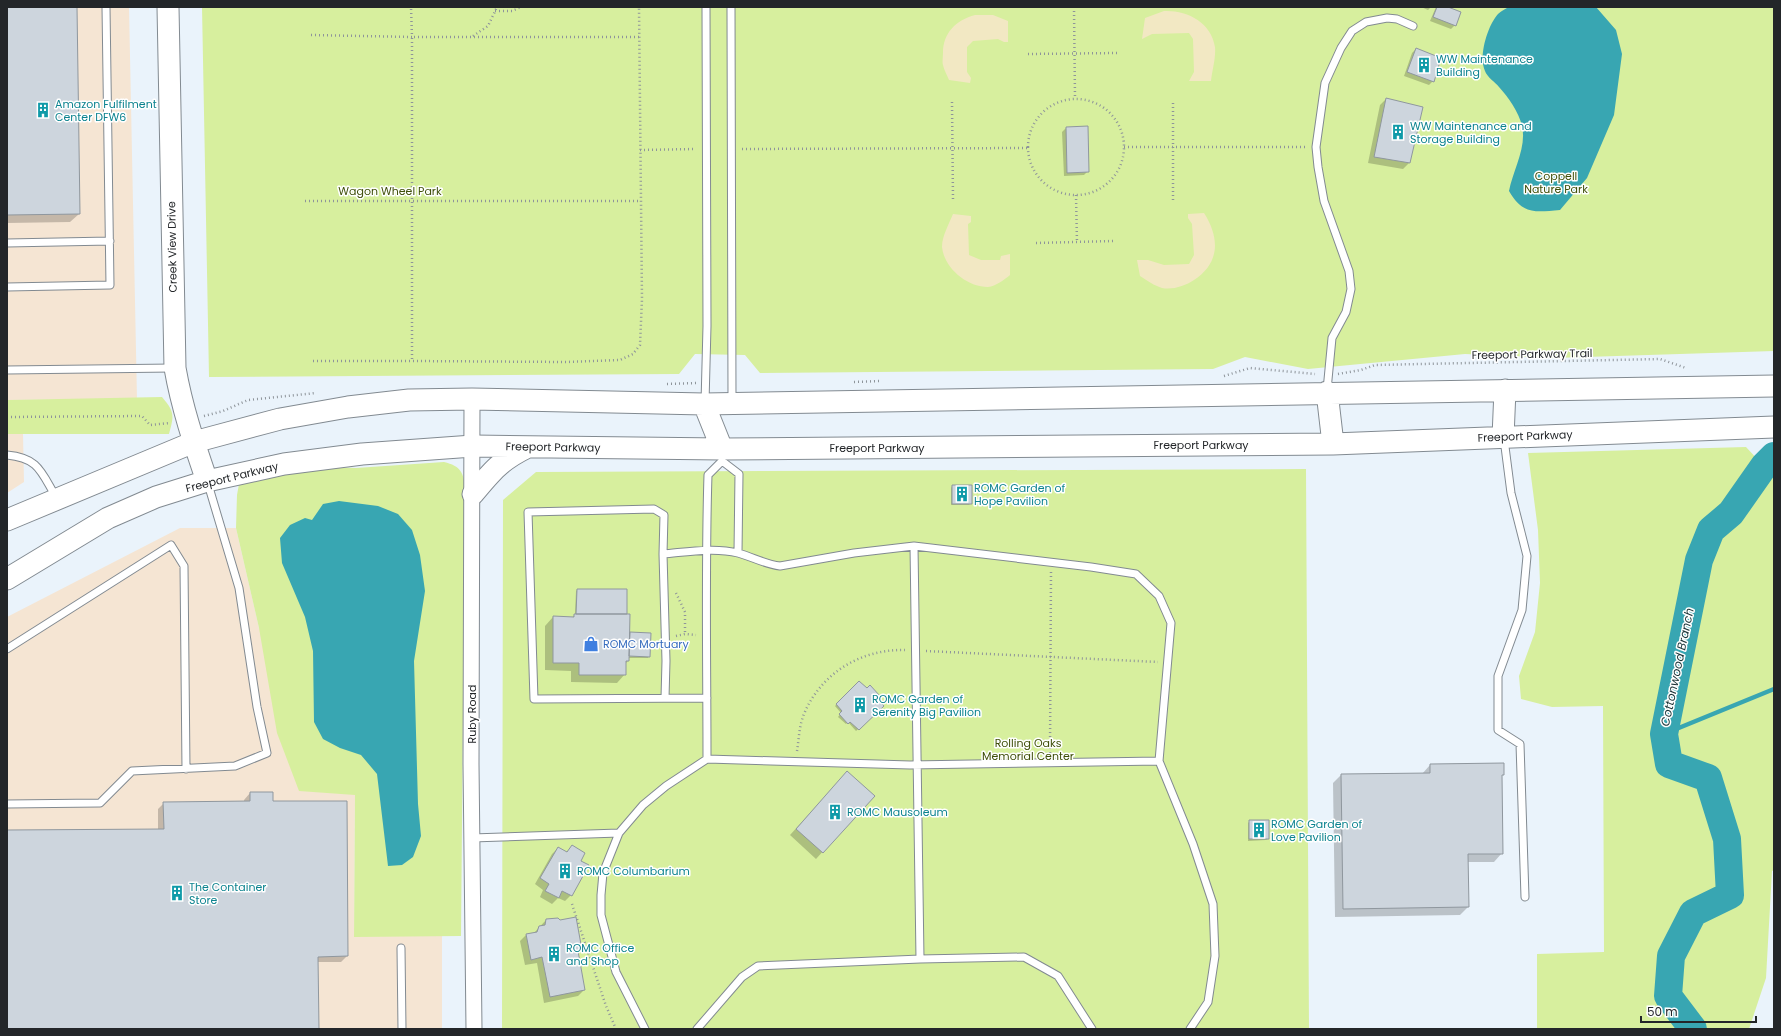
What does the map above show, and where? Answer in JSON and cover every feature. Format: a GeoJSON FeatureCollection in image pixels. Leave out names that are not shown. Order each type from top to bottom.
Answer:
{"type":"FeatureCollection","features":[{"type":"Feature","properties":{"kind":"main road","name":"Creek View Drive"},"geometry":{"type":"LineString","coordinates":[[168,7],[175,368],[180,398],[207,481]]}},
{"type":"Feature","properties":{"kind":"main road"},"geometry":{"type":"LineString","coordinates":[[1327,384],[1333,444]]}},
{"type":"Feature","properties":{"kind":"main road"},"geometry":{"type":"LineString","coordinates":[[7,520],[194,442],[280,419],[348,407],[409,400],[472,399],[704,404],[1327,384],[1505,390],[1774,386]]}},
{"type":"Feature","properties":{"kind":"main road"},"geometry":{"type":"LineString","coordinates":[[1503,437],[1505,390]]}},
{"type":"Feature","properties":{"kind":"main road"},"geometry":{"type":"LineString","coordinates":[[722,455],[732,403]]}},
{"type":"Feature","properties":{"kind":"main road"},"geometry":{"type":"LineString","coordinates":[[704,404],[722,455]]}},
{"type":"Feature","properties":{"kind":"main road","name":"Freeport Parkway"},"geometry":{"type":"LineString","coordinates":[[7,579],[108,518],[156,497],[207,481],[292,463],[362,454],[473,446],[528,446],[722,455],[1333,444],[1734,427],[1774,427]]}},
{"type":"Feature","properties":{"kind":"main road"},"geometry":{"type":"LineString","coordinates":[[472,494],[492,471],[508,456],[528,446]]}},
{"type":"Feature","properties":{"kind":"street","name":"Ruby Road"},"geometry":{"type":"LineString","coordinates":[[472,399],[472,838],[474,1029]]}},
{"type":"Feature","properties":{"kind":"lane"},"geometry":{"type":"LineString","coordinates":[[7,287],[110,285],[106,7]]}},
{"type":"Feature","properties":{"kind":"lane"},"geometry":{"type":"LineString","coordinates":[[704,404],[707,326],[706,7]]}},
{"type":"Feature","properties":{"kind":"lane"},"geometry":{"type":"LineString","coordinates":[[731,7],[732,403]]}},
{"type":"Feature","properties":{"kind":"lane"},"geometry":{"type":"LineString","coordinates":[[1327,384],[1332,338],[1346,312],[1351,290],[1349,271],[1324,202],[1316,147],[1325,83],[1341,48],[1352,31],[1366,22],[1387,18],[1397,19],[1412,26]]}},
{"type":"Feature","properties":{"kind":"lane"},"geometry":{"type":"LineString","coordinates":[[7,242],[110,241]]}},
{"type":"Feature","properties":{"kind":"lane"},"geometry":{"type":"LineString","coordinates":[[7,370],[175,368]]}},
{"type":"Feature","properties":{"kind":"lane"},"geometry":{"type":"LineString","coordinates":[[1503,437],[1511,493],[1528,556],[1522,610],[1498,676],[1498,730],[1520,744],[1525,897]]}},
{"type":"Feature","properties":{"kind":"lane"},"geometry":{"type":"LineString","coordinates":[[7,455],[26,459],[36,464],[58,499]]}},
{"type":"Feature","properties":{"kind":"lane"},"geometry":{"type":"LineString","coordinates":[[707,759],[708,475],[722,455],[739,474],[738,553]]}},
{"type":"Feature","properties":{"kind":"lane"},"geometry":{"type":"LineString","coordinates":[[7,804],[100,802],[132,772],[235,766],[267,753],[256,699],[239,588],[207,481]]}},
{"type":"Feature","properties":{"kind":"lane"},"geometry":{"type":"LineString","coordinates":[[664,698],[664,515],[654,509],[528,512],[534,698],[664,698],[707,698]]}},
{"type":"Feature","properties":{"kind":"lane"},"geometry":{"type":"LineString","coordinates":[[7,649],[171,545],[184,566],[186,769]]}},
{"type":"Feature","properties":{"kind":"lane"},"geometry":{"type":"LineString","coordinates":[[663,554],[707,550],[738,553],[770,565],[780,566],[854,553],[914,546],[1051,562],[1136,574],[1159,596],[1171,623],[1159,761],[1193,844],[1213,904],[1215,956],[1208,1002],[1190,1029]]}},
{"type":"Feature","properties":{"kind":"lane"},"geometry":{"type":"LineString","coordinates":[[914,546],[920,959]]}},
{"type":"Feature","properties":{"kind":"lane"},"geometry":{"type":"LineString","coordinates":[[645,1029],[616,972],[601,916],[603,872],[619,833],[643,805],[666,786],[707,759],[917,765],[1159,761]]}},
{"type":"Feature","properties":{"kind":"lane"},"geometry":{"type":"LineString","coordinates":[[472,838],[619,833]]}},
{"type":"Feature","properties":{"kind":"lane"},"geometry":{"type":"LineString","coordinates":[[402,948],[402,1029]]}},
{"type":"Feature","properties":{"kind":"lane"},"geometry":{"type":"LineString","coordinates":[[697,1029],[742,977],[758,966],[920,959],[1024,957],[1058,976],[1092,1029]]}},
{"type":"Feature","properties":{"kind":"path"},"geometry":{"type":"LineString","coordinates":[[411,7],[413,201],[412,361]]}},
{"type":"Feature","properties":{"kind":"path"},"geometry":{"type":"LineString","coordinates":[[472,37],[488,26],[497,7]]}},
{"type":"Feature","properties":{"kind":"path"},"geometry":{"type":"LineString","coordinates":[[495,11],[512,11],[521,7]]}},
{"type":"Feature","properties":{"kind":"path"},"geometry":{"type":"LineString","coordinates":[[313,361],[566,362],[620,360],[633,354],[640,345],[641,336],[640,7]]}},
{"type":"Feature","properties":{"kind":"path"},"geometry":{"type":"LineString","coordinates":[[1074,7],[1075,98]]}},
{"type":"Feature","properties":{"kind":"path"},"geometry":{"type":"LineString","coordinates":[[311,35],[412,37],[639,36]]}},
{"type":"Feature","properties":{"kind":"path"},"geometry":{"type":"LineString","coordinates":[[1028,54],[1118,53]]}},
{"type":"Feature","properties":{"kind":"path"},"geometry":{"type":"LineString","coordinates":[[1075,98],[1090,100],[1108,110],[1120,127],[1124,147],[1123,158],[1119,169],[1104,186],[1094,192],[1076,195],[1060,193],[1041,181],[1029,162],[1027,148],[1030,130],[1041,112],[1059,101],[1075,98]]}},
{"type":"Feature","properties":{"kind":"path"},"geometry":{"type":"LineString","coordinates":[[952,102],[952,200]]}},
{"type":"Feature","properties":{"kind":"path"},"geometry":{"type":"LineString","coordinates":[[1173,103],[1173,200]]}},
{"type":"Feature","properties":{"kind":"path"},"geometry":{"type":"LineString","coordinates":[[1124,147],[1316,147]]}},
{"type":"Feature","properties":{"kind":"path"},"geometry":{"type":"LineString","coordinates":[[732,149],[1027,148]]}},
{"type":"Feature","properties":{"kind":"path"},"geometry":{"type":"LineString","coordinates":[[640,150],[706,149]]}},
{"type":"Feature","properties":{"kind":"path"},"geometry":{"type":"LineString","coordinates":[[1076,195],[1077,242]]}},
{"type":"Feature","properties":{"kind":"path"},"geometry":{"type":"LineString","coordinates":[[305,201],[641,200]]}},
{"type":"Feature","properties":{"kind":"path"},"geometry":{"type":"LineString","coordinates":[[1036,243],[1113,241]]}},
{"type":"Feature","properties":{"kind":"path","name":"Freeport Parkway Trail"},"geometry":{"type":"LineString","coordinates":[[1327,384],[1375,365],[1660,359],[1692,370]]}},
{"type":"Feature","properties":{"kind":"path"},"geometry":{"type":"LineString","coordinates":[[7,417],[142,416],[150,426],[187,421]]}},
{"type":"Feature","properties":{"kind":"path"},"geometry":{"type":"LineString","coordinates":[[1050,763],[1051,562]]}},
{"type":"Feature","properties":{"kind":"path"},"geometry":{"type":"LineString","coordinates":[[676,585],[676,593],[685,612],[685,634]]}},
{"type":"Feature","properties":{"kind":"path"},"geometry":{"type":"LineString","coordinates":[[665,637],[685,634],[707,636]]}},
{"type":"Feature","properties":{"kind":"path"},"geometry":{"type":"LineString","coordinates":[[796,762],[799,733],[803,715],[812,698],[830,676],[871,653],[896,650],[916,650],[1167,662]]}},
{"type":"Feature","properties":{"kind":"path"},"geometry":{"type":"LineString","coordinates":[[572,904],[606,1006],[616,1029]]}},
{"type":"Feature","properties":{"kind":"shaded area"},"geometry":{"type":"Polygon","coordinates":[[[7,7],[129,7],[137,399],[7,400],[7,7]]]}},
{"type":"Feature","properties":{"kind":"shaded area"},"geometry":{"type":"Polygon","coordinates":[[[7,434],[23,434],[24,482],[7,493],[7,434]]]}},
{"type":"Feature","properties":{"kind":"shaded area"},"geometry":{"type":"Polygon","coordinates":[[[180,528],[236,528],[259,628],[355,795],[354,936],[442,936],[442,1029],[7,1029],[7,617],[180,528]]]}},
{"type":"Feature","properties":{"kind":"green space","name":"Wagon Wheel Park"},"geometry":{"type":"Polygon","coordinates":[[[202,7],[1774,7],[1774,351],[1554,358],[1465,354],[1308,369],[1245,357],[1213,369],[760,373],[745,355],[695,354],[679,374],[209,377],[202,7]]]}},
{"type":"Feature","properties":{"kind":"green space"},"geometry":{"type":"Polygon","coordinates":[[[162,397],[172,414],[172,423],[169,434],[7,434],[7,400],[162,397]]]}},
{"type":"Feature","properties":{"kind":"green space"},"geometry":{"type":"Polygon","coordinates":[[[1746,447],[1774,477],[1774,870],[1772,871],[1766,978],[1749,1029],[1537,1029],[1537,954],[1604,952],[1603,706],[1552,707],[1521,699],[1519,676],[1535,632],[1540,583],[1538,530],[1528,453],[1746,447]]]}},
{"type":"Feature","properties":{"kind":"green space"},"geometry":{"type":"Polygon","coordinates":[[[444,462],[458,468],[464,479],[465,489],[461,936],[354,937],[355,795],[299,791],[277,733],[259,628],[236,528],[237,495],[239,484],[263,477],[327,467],[356,468],[444,462]]]}},
{"type":"Feature","properties":{"kind":"green space","name":"Rolling Oaks Memorial Center"},"geometry":{"type":"Polygon","coordinates":[[[1306,469],[1309,1029],[502,1029],[503,500],[536,472],[1306,469]]]}},
{"type":"Feature","properties":{"kind":"sand"},"geometry":{"type":"Polygon","coordinates":[[[1164,11],[1173,11],[1189,15],[1197,19],[1209,31],[1213,38],[1215,47],[1211,81],[1189,81],[1194,72],[1193,39],[1189,33],[1152,34],[1142,39],[1145,18],[1164,11]]]}},
{"type":"Feature","properties":{"kind":"sand"},"geometry":{"type":"Polygon","coordinates":[[[975,15],[993,15],[1008,21],[1008,42],[998,39],[973,41],[967,47],[967,72],[971,78],[970,83],[949,80],[944,69],[943,62],[945,39],[952,28],[962,20],[975,15]]]}},
{"type":"Feature","properties":{"kind":"sand"},"geometry":{"type":"Polygon","coordinates":[[[1204,213],[1213,232],[1215,250],[1209,266],[1203,273],[1187,284],[1170,288],[1159,287],[1140,276],[1137,260],[1148,260],[1164,265],[1189,264],[1194,255],[1192,224],[1188,218],[1188,214],[1204,213]]]}},
{"type":"Feature","properties":{"kind":"sand"},"geometry":{"type":"Polygon","coordinates":[[[953,214],[971,216],[971,222],[968,224],[969,255],[981,260],[1000,260],[1001,256],[1010,254],[1010,275],[1003,281],[988,287],[980,286],[965,280],[952,269],[944,255],[942,243],[944,234],[953,214]]]}},
{"type":"Feature","properties":{"kind":"water"},"geometry":{"type":"Polygon","coordinates":[[[1509,7],[1596,7],[1616,30],[1622,54],[1614,115],[1587,178],[1560,210],[1530,210],[1519,204],[1509,191],[1523,142],[1522,126],[1516,110],[1499,87],[1486,73],[1483,65],[1483,49],[1494,19],[1498,14],[1509,7]]]}},
{"type":"Feature","properties":{"kind":"water"},"geometry":{"type":"Polygon","coordinates":[[[339,501],[378,506],[398,514],[412,530],[420,555],[425,591],[414,661],[418,804],[421,836],[413,857],[402,865],[388,866],[377,774],[361,755],[340,748],[323,739],[314,722],[313,651],[305,617],[282,563],[280,538],[290,525],[305,518],[312,520],[323,504],[339,501]]]}},
{"type":"Feature","properties":{"kind":"building","name":"Amazon Fulfilment Center DFW6"},"geometry":{"type":"Polygon","coordinates":[[[7,7],[77,7],[80,214],[7,215],[7,7]]]}},
{"type":"Feature","properties":{"kind":"building"},"geometry":{"type":"Polygon","coordinates":[[[1437,7],[1448,7],[1461,12],[1456,26],[1433,17],[1437,7]]]}},
{"type":"Feature","properties":{"kind":"building","name":"WW Maintenance Building"},"geometry":{"type":"Polygon","coordinates":[[[1416,48],[1441,58],[1434,82],[1407,72],[1416,48]]]}},
{"type":"Feature","properties":{"kind":"building","name":"WW Maintenance and Storage Building"},"geometry":{"type":"Polygon","coordinates":[[[1386,98],[1423,107],[1410,163],[1374,157],[1386,98]]]}},
{"type":"Feature","properties":{"kind":"building"},"geometry":{"type":"Polygon","coordinates":[[[1088,126],[1089,172],[1067,173],[1066,127],[1088,126]]]}},
{"type":"Feature","properties":{"kind":"building","name":"ROMC Garden of Hope Pavilion"},"geometry":{"type":"Polygon","coordinates":[[[952,485],[972,485],[972,504],[952,504],[952,485]]]}},
{"type":"Feature","properties":{"kind":"building"},"geometry":{"type":"Polygon","coordinates":[[[577,589],[627,589],[627,614],[576,614],[577,589]]]}},
{"type":"Feature","properties":{"kind":"building","name":"ROMC Mortuary"},"geometry":{"type":"Polygon","coordinates":[[[574,614],[630,614],[629,661],[626,661],[626,675],[579,675],[579,663],[553,663],[553,616],[574,617],[574,614]]]}},
{"type":"Feature","properties":{"kind":"building"},"geometry":{"type":"Polygon","coordinates":[[[630,632],[651,633],[650,657],[629,656],[630,632]]]}},
{"type":"Feature","properties":{"kind":"building","name":"ROMC Garden of Serenity Big Pavilion"},"geometry":{"type":"Polygon","coordinates":[[[859,681],[867,688],[870,685],[880,696],[877,698],[884,706],[859,730],[850,722],[848,724],[839,714],[842,711],[836,704],[859,681]]]}},
{"type":"Feature","properties":{"kind":"building"},"geometry":{"type":"Polygon","coordinates":[[[1504,763],[1504,775],[1502,775],[1503,854],[1468,854],[1469,907],[1343,909],[1341,774],[1430,773],[1430,764],[1504,763]]]}},
{"type":"Feature","properties":{"kind":"building","name":"ROMC Mausoleum"},"geometry":{"type":"Polygon","coordinates":[[[847,771],[875,796],[823,853],[796,829],[847,771]]]}},
{"type":"Feature","properties":{"kind":"building","name":"The Container Store"},"geometry":{"type":"Polygon","coordinates":[[[250,792],[273,792],[273,801],[347,801],[348,956],[318,957],[319,1029],[7,1029],[7,830],[164,829],[163,802],[250,801],[250,792]]]}},
{"type":"Feature","properties":{"kind":"building","name":"ROMC Garden of Love Pavilion"},"geometry":{"type":"Polygon","coordinates":[[[1249,820],[1269,820],[1269,839],[1249,839],[1249,820]]]}},
{"type":"Feature","properties":{"kind":"building","name":"ROMC Columbarium"},"geometry":{"type":"Polygon","coordinates":[[[572,845],[585,853],[581,861],[589,865],[572,896],[562,891],[559,898],[545,891],[549,884],[540,878],[558,847],[567,852],[572,845]]]}},
{"type":"Feature","properties":{"kind":"building","name":"ROMC Office and Shop"},"geometry":{"type":"Polygon","coordinates":[[[576,917],[582,950],[578,951],[585,990],[550,997],[542,957],[531,960],[526,934],[537,932],[539,926],[545,925],[546,919],[558,918],[560,920],[576,917]]]}},
{"type":"Feature","properties":{"kind":"waterway","name":"Cottonwood Branch"},"geometry":{"type":"LineString","coordinates":[[1693,1029],[1668,996],[1671,956],[1693,913],[1730,895],[1727,839],[1708,778],[1669,764],[1664,734],[1699,560],[1711,530],[1731,513],[1764,466],[1774,456]]}},
{"type":"Feature","properties":{"kind":"waterway"},"geometry":{"type":"LineString","coordinates":[[1664,734],[1774,689]]}},
{"type":"Feature","properties":{"kind":"place","name":"WW Maintenance Building"},"geometry":{"type":"Point","coordinates":[1424,65]}},
{"type":"Feature","properties":{"kind":"place","name":"Amazon Fulfilment Center DFW6"},"geometry":{"type":"Point","coordinates":[43,110]}},
{"type":"Feature","properties":{"kind":"place","name":"WW Maintenance and Storage Building"},"geometry":{"type":"Point","coordinates":[1398,132]}},
{"type":"Feature","properties":{"kind":"place","name":"ROMC Garden of Hope Pavilion"},"geometry":{"type":"Point","coordinates":[962,494]}},
{"type":"Feature","properties":{"kind":"place","name":"ROMC Mortuary"},"geometry":{"type":"Point","coordinates":[591,644]}},
{"type":"Feature","properties":{"kind":"place","name":"ROMC Garden of Serenity Big Pavilion"},"geometry":{"type":"Point","coordinates":[860,705]}},
{"type":"Feature","properties":{"kind":"place","name":"ROMC Mausoleum"},"geometry":{"type":"Point","coordinates":[835,812]}},
{"type":"Feature","properties":{"kind":"place","name":"ROMC Garden of Love Pavilion"},"geometry":{"type":"Point","coordinates":[1259,830]}},
{"type":"Feature","properties":{"kind":"place","name":"ROMC Columbarium"},"geometry":{"type":"Point","coordinates":[565,871]}},
{"type":"Feature","properties":{"kind":"place","name":"The Container Store"},"geometry":{"type":"Point","coordinates":[177,893]}},
{"type":"Feature","properties":{"kind":"place","name":"ROMC Office and Shop"},"geometry":{"type":"Point","coordinates":[554,954]}},
{"type":"Feature","properties":{"kind":"park label","name":"Coppell Nature Park"},"geometry":{"type":"Point","coordinates":[1556,182]}}]}
